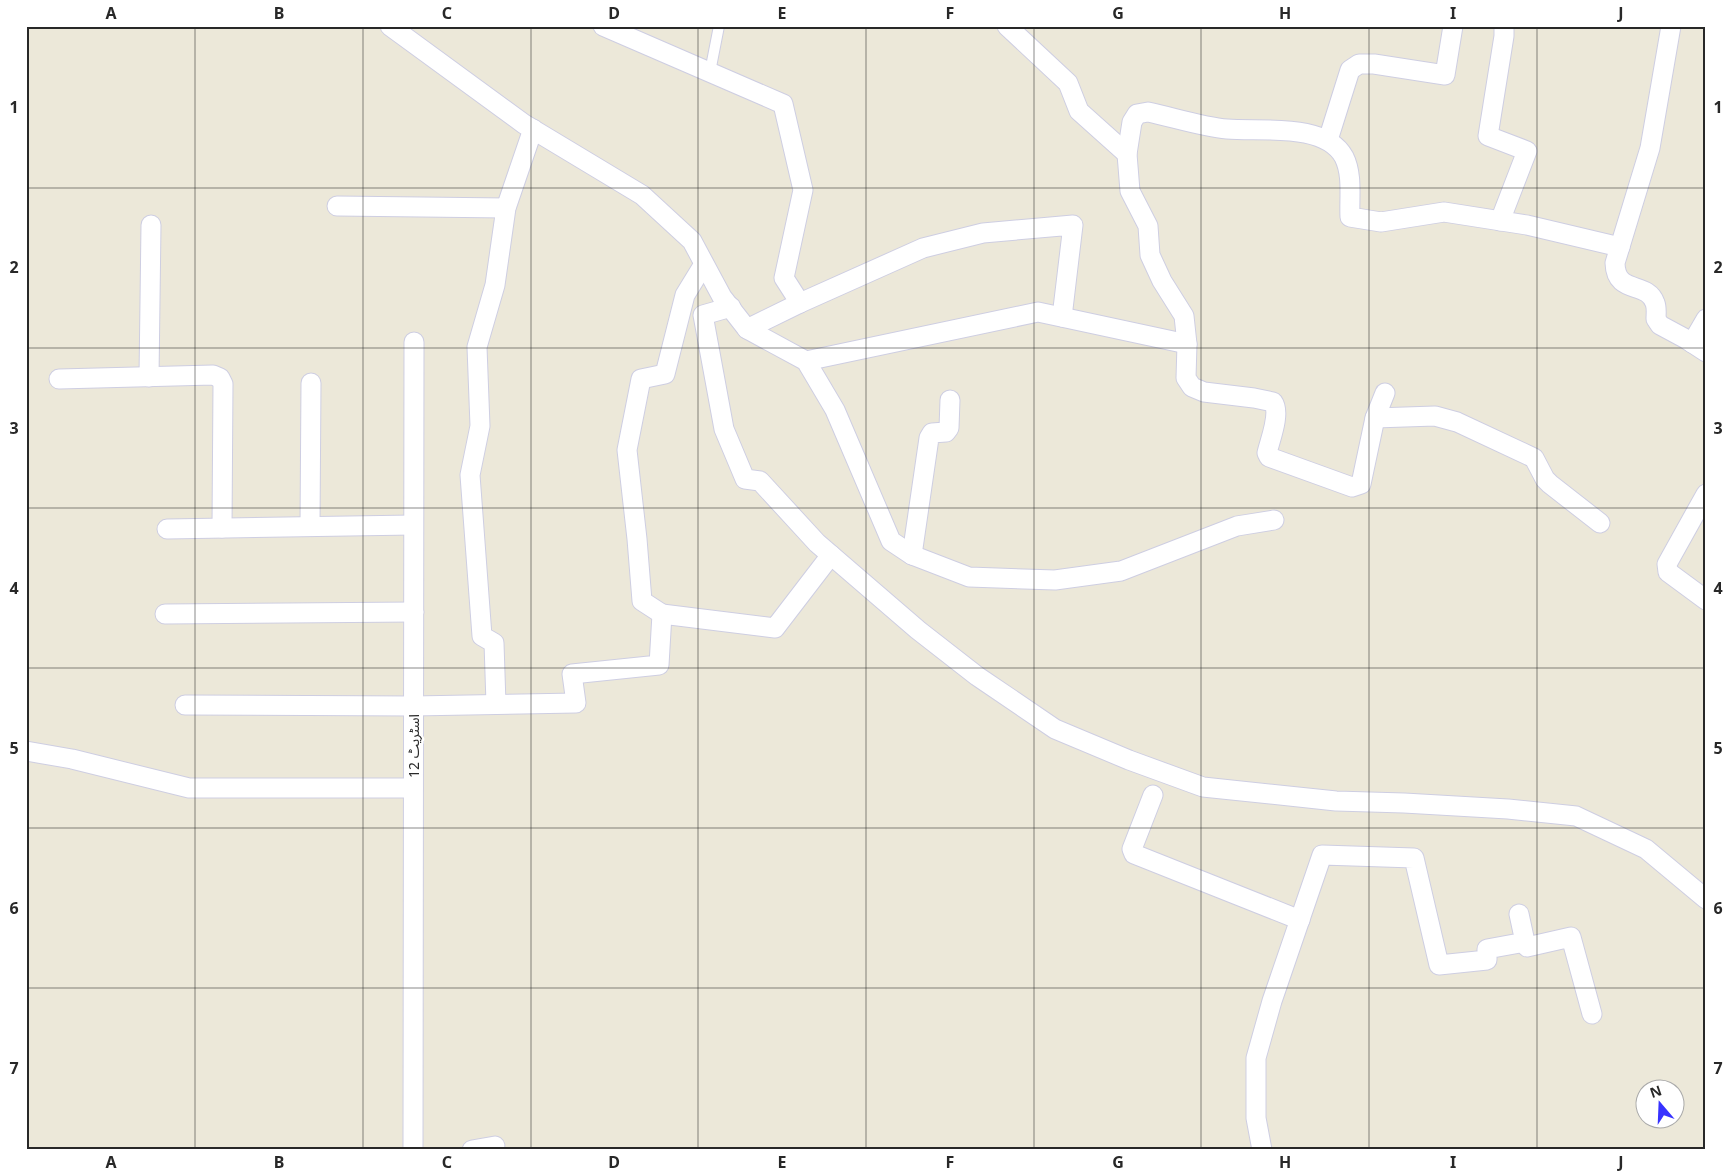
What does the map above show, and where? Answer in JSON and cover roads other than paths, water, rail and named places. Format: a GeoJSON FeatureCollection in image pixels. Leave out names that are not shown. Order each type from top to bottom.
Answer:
{"type":"FeatureCollection","features":[{"type":"Feature","properties":{"kind":"street"},"geometry":{"type":"LineString","coordinates":[[390,26],[533,129],[642,195],[692,241],[722,297],[748,329],[806,361],[835,410],[891,541],[912,556],[969,577],[1055,580],[1121,571],[1237,526],[1274,520]]}},
{"type":"Feature","properties":{"kind":"street"},"geometry":{"type":"LineString","coordinates":[[603,26],[783,104],[803,190],[784,278],[800,303]]}},
{"type":"Feature","properties":{"kind":"street"},"geometry":{"type":"LineString","coordinates":[[1007,26],[1068,83],[1079,111],[1127,154]]}},
{"type":"Feature","properties":{"kind":"street"},"geometry":{"type":"LineString","coordinates":[[1328,140],[1350,70],[1359,64],[1374,64],[1445,75],[1453,26]]}},
{"type":"Feature","properties":{"kind":"street"},"geometry":{"type":"LineString","coordinates":[[1500,221],[1527,151],[1488,136],[1504,26]]}},
{"type":"Feature","properties":{"kind":"street"},"geometry":{"type":"LineString","coordinates":[[1671,26],[1650,148],[1615,263],[1616,272],[1621,282],[1652,297],[1656,304],[1656,319],[1660,325],[1699,348],[1706,319]]}},
{"type":"Feature","properties":{"kind":"street"},"geometry":{"type":"LineString","coordinates":[[1385,394],[1375,418],[1361,484],[1352,487],[1272,459],[1267,453],[1276,416],[1273,402],[1204,392],[1192,387],[1186,378],[1187,344],[1184,316],[1162,281],[1150,254],[1148,226],[1130,191],[1127,154],[1132,122],[1137,114],[1148,112],[1225,129],[1302,132],[1328,140],[1343,156],[1349,171],[1350,217],[1381,222],[1444,212],[1527,225],[1620,247]]}},
{"type":"Feature","properties":{"kind":"street"},"geometry":{"type":"LineString","coordinates":[[496,704],[494,643],[482,636],[470,475],[480,426],[477,347],[496,285],[506,208],[533,129]]}},
{"type":"Feature","properties":{"kind":"street"},"geometry":{"type":"LineString","coordinates":[[336,206],[506,208]]}},
{"type":"Feature","properties":{"kind":"street"},"geometry":{"type":"LineString","coordinates":[[149,376],[151,225]]}},
{"type":"Feature","properties":{"kind":"street"},"geometry":{"type":"LineString","coordinates":[[748,329],[800,303],[923,248],[983,233],[1073,225],[1062,317]]}},
{"type":"Feature","properties":{"kind":"street"},"geometry":{"type":"LineString","coordinates":[[704,264],[685,295],[665,374],[641,379],[627,450],[638,539],[642,600],[662,614],[775,628],[831,555]]}},
{"type":"Feature","properties":{"kind":"street"},"geometry":{"type":"LineString","coordinates":[[731,307],[703,315],[724,428],[745,479],[760,481],[818,543],[918,630],[985,682],[1055,729],[1129,760],[1203,787],[1336,801],[1508,809],[1576,816],[1646,849],[1706,899]]}},
{"type":"Feature","properties":{"kind":"street"},"geometry":{"type":"LineString","coordinates":[[806,361],[1038,312],[1187,344]]}},
{"type":"Feature","properties":{"kind":"street","name":"اسٹریٹ 12"},"geometry":{"type":"LineString","coordinates":[[413,1150],[414,342]]}},
{"type":"Feature","properties":{"kind":"street"},"geometry":{"type":"LineString","coordinates":[[59,379],[213,375],[220,378],[223,384],[222,528]]}},
{"type":"Feature","properties":{"kind":"street"},"geometry":{"type":"LineString","coordinates":[[310,526],[311,383]]}},
{"type":"Feature","properties":{"kind":"street"},"geometry":{"type":"LineString","coordinates":[[912,556],[929,438],[932,433],[946,432],[949,428],[950,400]]}},
{"type":"Feature","properties":{"kind":"street"},"geometry":{"type":"LineString","coordinates":[[1375,418],[1435,416],[1458,422],[1534,458],[1545,479],[1600,524]]}},
{"type":"Feature","properties":{"kind":"street"},"geometry":{"type":"LineString","coordinates":[[1706,494],[1666,569],[1706,600]]}},
{"type":"Feature","properties":{"kind":"street"},"geometry":{"type":"LineString","coordinates":[[167,529],[413,526]]}},
{"type":"Feature","properties":{"kind":"street"},"geometry":{"type":"LineString","coordinates":[[165,614],[414,612]]}},
{"type":"Feature","properties":{"kind":"street"},"geometry":{"type":"LineString","coordinates":[[185,705],[413,706],[576,703],[572,674],[659,665],[662,614]]}},
{"type":"Feature","properties":{"kind":"street"},"geometry":{"type":"LineString","coordinates":[[26,751],[72,759],[189,788],[413,788]]}},
{"type":"Feature","properties":{"kind":"street"},"geometry":{"type":"LineString","coordinates":[[1153,795],[1132,849],[1134,854],[1300,920]]}},
{"type":"Feature","properties":{"kind":"street"},"geometry":{"type":"LineString","coordinates":[[1262,1150],[1256,1118],[1256,1058],[1272,1001],[1322,855],[1414,858],[1439,965],[1487,960],[1486,949],[1525,942]]}},
{"type":"Feature","properties":{"kind":"street"},"geometry":{"type":"LineString","coordinates":[[1519,914],[1527,947],[1571,937],[1592,1014]]}},
{"type":"Feature","properties":{"kind":"street"},"geometry":{"type":"LineString","coordinates":[[472,1150],[495,1146]]}},
{"type":"Feature","properties":{"kind":"lane"},"geometry":{"type":"LineString","coordinates":[[710,72],[719,26]]}}]}
